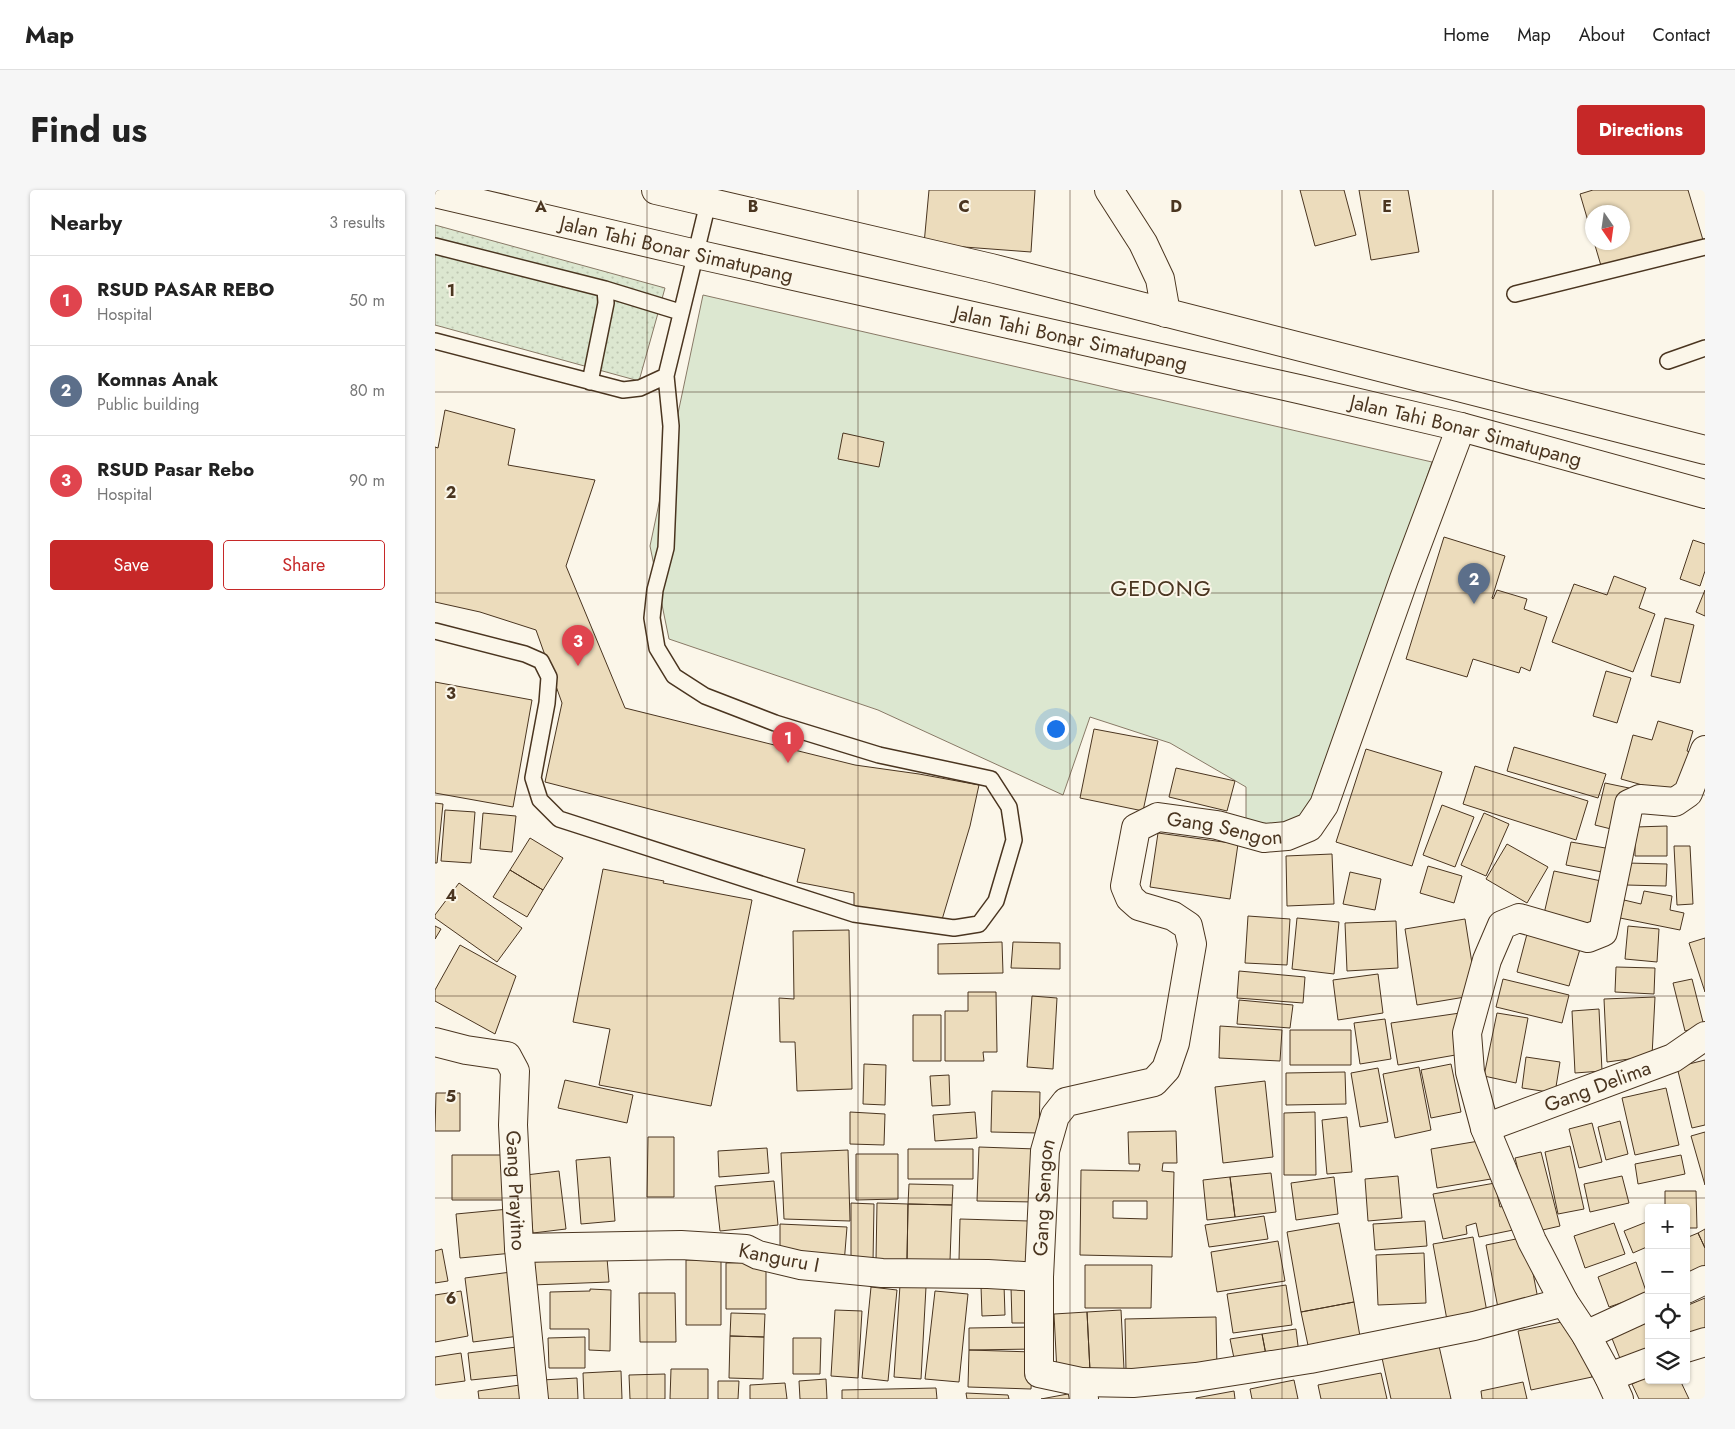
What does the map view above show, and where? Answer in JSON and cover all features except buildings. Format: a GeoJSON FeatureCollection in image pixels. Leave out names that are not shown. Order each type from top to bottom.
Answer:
{"type":"FeatureCollection","features":[{"type":"Feature","properties":{"kind":"main road","name":"Jalan Tahi Bonar Simatupang"},"geometry":{"type":"LineString","coordinates":[[656,190],[991,268],[1705,450]]}},
{"type":"Feature","properties":{"kind":"main road"},"geometry":{"type":"LineString","coordinates":[[1109,190],[1143,243],[1157,272],[1166,313]]}},
{"type":"Feature","properties":{"kind":"main road","name":"Jalan Tahi Bonar Simatupang"},"geometry":{"type":"LineString","coordinates":[[435,193],[1461,427],[1705,494]]}},
{"type":"Feature","properties":{"kind":"main road","name":"Gang Sengon"},"geometry":{"type":"LineString","coordinates":[[1039,1277],[1045,1151],[1055,1116],[1066,1102],[1154,1082],[1166,1070],[1175,1043],[1192,944],[1188,926],[1173,916],[1139,906],[1130,898],[1125,886],[1135,828],[1157,816],[1217,824],[1264,838],[1287,836],[1309,828],[1324,804],[1404,579],[1461,427]]}},
{"type":"Feature","properties":{"kind":"main road"},"geometry":{"type":"LineString","coordinates":[[1645,1365],[1614,1388],[1586,1336],[1563,1302],[1532,1241],[1485,1128],[1470,1072],[1467,1033],[1487,960],[1502,925],[1519,918],[1588,938],[1603,932],[1629,804],[1639,799],[1675,802],[1688,793],[1705,750]]}},
{"type":"Feature","properties":{"kind":"main road","name":"Gang Delima"},"geometry":{"type":"LineString","coordinates":[[1485,1128],[1673,1058],[1705,1036]]}},
{"type":"Feature","properties":{"kind":"main road","name":"Gang Prayitno"},"geometry":{"type":"LineString","coordinates":[[435,1042],[466,1050],[507,1056],[515,1071],[513,1124],[519,1248],[534,1399]]}},
{"type":"Feature","properties":{"kind":"main road","name":"Kanguru I"},"geometry":{"type":"LineString","coordinates":[[519,1248],[700,1246],[746,1249],[758,1255],[800,1265],[882,1273],[988,1274],[1039,1277]]}},
{"type":"Feature","properties":{"kind":"main road"},"geometry":{"type":"LineString","coordinates":[[1039,1277],[1039,1373],[1082,1390],[1196,1377],[1310,1359],[1474,1326],[1563,1302]]}},
{"type":"Feature","properties":{"kind":"main road"},"geometry":{"type":"LineString","coordinates":[[1690,1287],[1705,1280]]}},
{"type":"Feature","properties":{"kind":"main road"},"geometry":{"type":"LineString","coordinates":[[1586,1336],[1645,1308]]}},
{"type":"Feature","properties":{"kind":"main road"},"geometry":{"type":"LineString","coordinates":[[1690,1347],[1705,1342]]}},
{"type":"Feature","properties":{"kind":"lane"},"geometry":{"type":"LineString","coordinates":[[435,631],[525,654],[541,661],[549,678],[547,703],[533,778],[540,800],[559,819],[854,914],[954,928],[979,924],[996,901],[1014,840],[1009,808],[991,779],[879,755],[775,723],[705,696],[674,676],[657,648],[652,618],[655,590],[666,548],[671,426],[666,376],[708,203]]}},
{"type":"Feature","properties":{"kind":"lane"},"geometry":{"type":"LineString","coordinates":[[435,246],[605,289],[680,312]]}},
{"type":"Feature","properties":{"kind":"lane"},"geometry":{"type":"LineString","coordinates":[[1515,294],[1705,247]]}},
{"type":"Feature","properties":{"kind":"lane"},"geometry":{"type":"LineString","coordinates":[[589,382],[606,303],[605,289]]}},
{"type":"Feature","properties":{"kind":"lane"},"geometry":{"type":"LineString","coordinates":[[435,341],[623,390],[640,388],[666,376]]}},
{"type":"Feature","properties":{"kind":"lane"},"geometry":{"type":"LineString","coordinates":[[1667,360],[1705,348]]}},
{"type":"Feature","properties":{"kind":"green space"},"geometry":{"type":"Polygon","coordinates":[[[435,225],[665,288],[639,381],[435,325],[435,225]]]}},
{"type":"Feature","properties":{"kind":"green space"},"geometry":{"type":"Polygon","coordinates":[[[703,295],[1432,462],[1329,764],[1296,834],[1246,822],[1246,787],[1170,743],[1090,717],[1063,795],[878,710],[669,639],[650,546],[703,295]]]}},
{"type":"Feature","properties":{"kind":"place","name":"Komnas Anak"},"geometry":{"type":"Point","coordinates":[1474,604]}},
{"type":"Feature","properties":{"kind":"place","name":"RSUD Pasar Rebo"},"geometry":{"type":"Point","coordinates":[578,666]}},
{"type":"Feature","properties":{"kind":"place","name":"RSUD PASAR REBO"},"geometry":{"type":"Point","coordinates":[788,763]}},
{"type":"Feature","properties":{"kind":"district","name":"GEDONG"},"geometry":{"type":"Point","coordinates":[1161,588]}}]}
